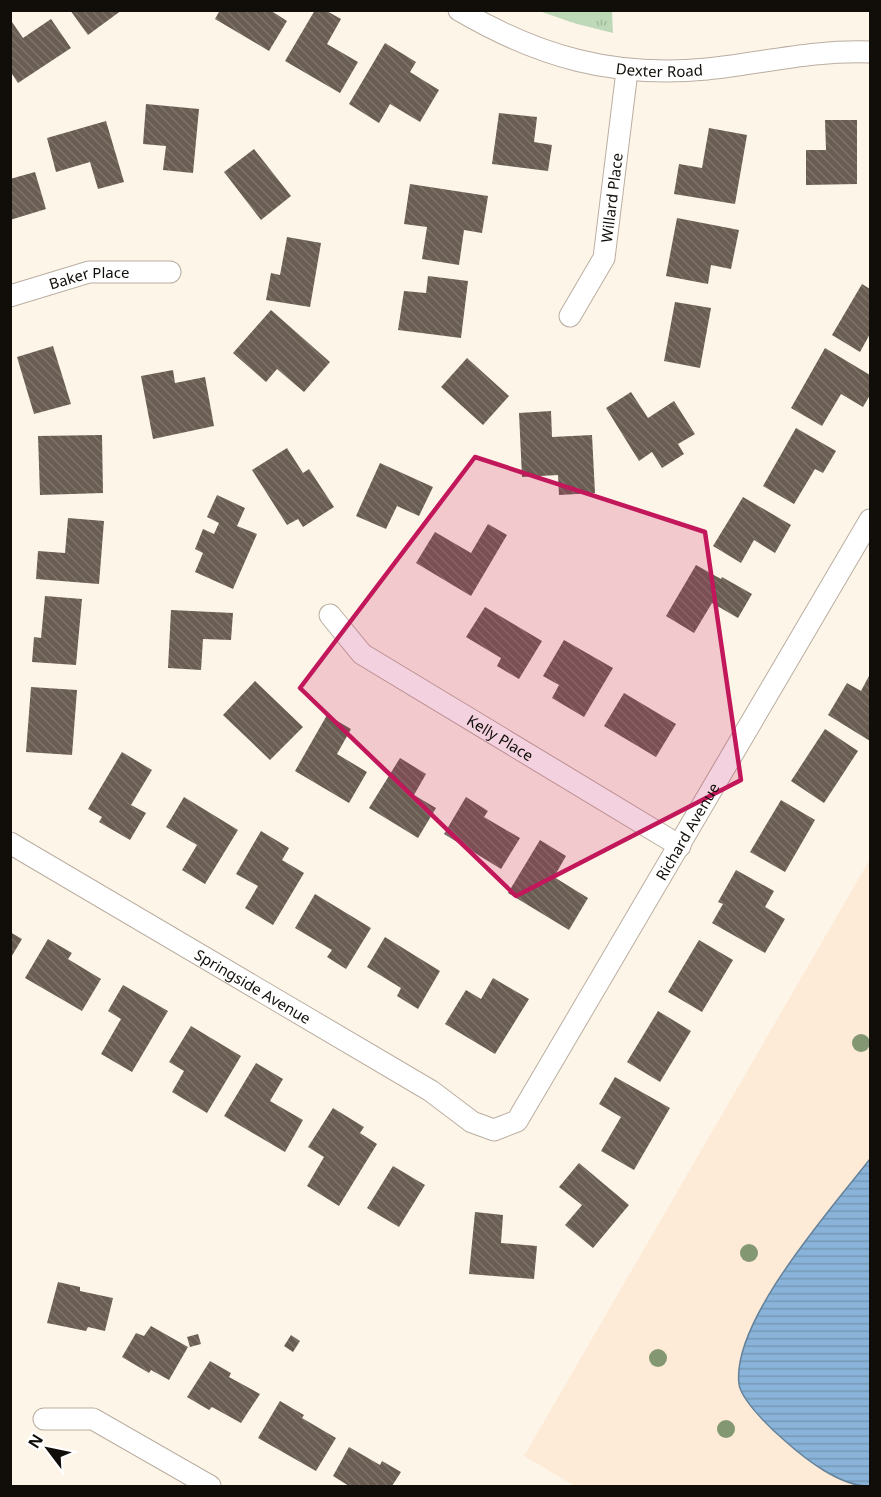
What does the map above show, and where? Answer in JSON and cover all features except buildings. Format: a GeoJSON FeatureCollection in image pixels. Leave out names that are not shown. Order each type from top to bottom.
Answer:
{"type":"FeatureCollection","features":[{"type":"Feature","properties":{"kind":"street","name":"Dexter Road"},"geometry":{"type":"LineString","coordinates":[[459,10],[520,42],[549,53],[627,71],[707,69],[809,53],[870,52]]}},
{"type":"Feature","properties":{"kind":"street","name":"Willard Place"},"geometry":{"type":"LineString","coordinates":[[570,316],[604,258],[627,71]]}},
{"type":"Feature","properties":{"kind":"street","name":"Baker Place"},"geometry":{"type":"LineString","coordinates":[[10,296],[89,272],[170,272]]}},
{"type":"Feature","properties":{"kind":"street","name":"Richard Avenue"},"geometry":{"type":"LineString","coordinates":[[494,1130],[517,1121],[681,846],[870,520]]}},
{"type":"Feature","properties":{"kind":"street","name":"Kelly Place"},"geometry":{"type":"LineString","coordinates":[[330,615],[362,654],[681,846]]}},
{"type":"Feature","properties":{"kind":"street","name":"Springside Avenue"},"geometry":{"type":"LineString","coordinates":[[10,843],[431,1091],[472,1122],[494,1130]]}},
{"type":"Feature","properties":{"kind":"street"},"geometry":{"type":"LineString","coordinates":[[44,1419],[93,1419],[210,1486]]}},
{"type":"Feature","properties":{"kind":"highlighted area"},"geometry":{"type":"Polygon","coordinates":[[[475,457],[705,532],[741,780],[516,896],[300,688],[475,457]]]}},
{"type":"Feature","properties":{"kind":"shaded area"},"geometry":{"type":"Polygon","coordinates":[[[870,859],[870,1486],[575,1486],[524,1456],[870,859]]]}},
{"type":"Feature","properties":{"kind":"green space"},"geometry":{"type":"Polygon","coordinates":[[[539,11],[612,11],[613,33],[577,24],[539,11]]]}},
{"type":"Feature","properties":{"kind":"water"},"geometry":{"type":"Polygon","coordinates":[[[870,1159],[870,1486],[847,1482],[836,1477],[802,1455],[757,1414],[745,1398],[739,1384],[741,1358],[751,1329],[767,1298],[787,1266],[870,1159]]]}}]}
